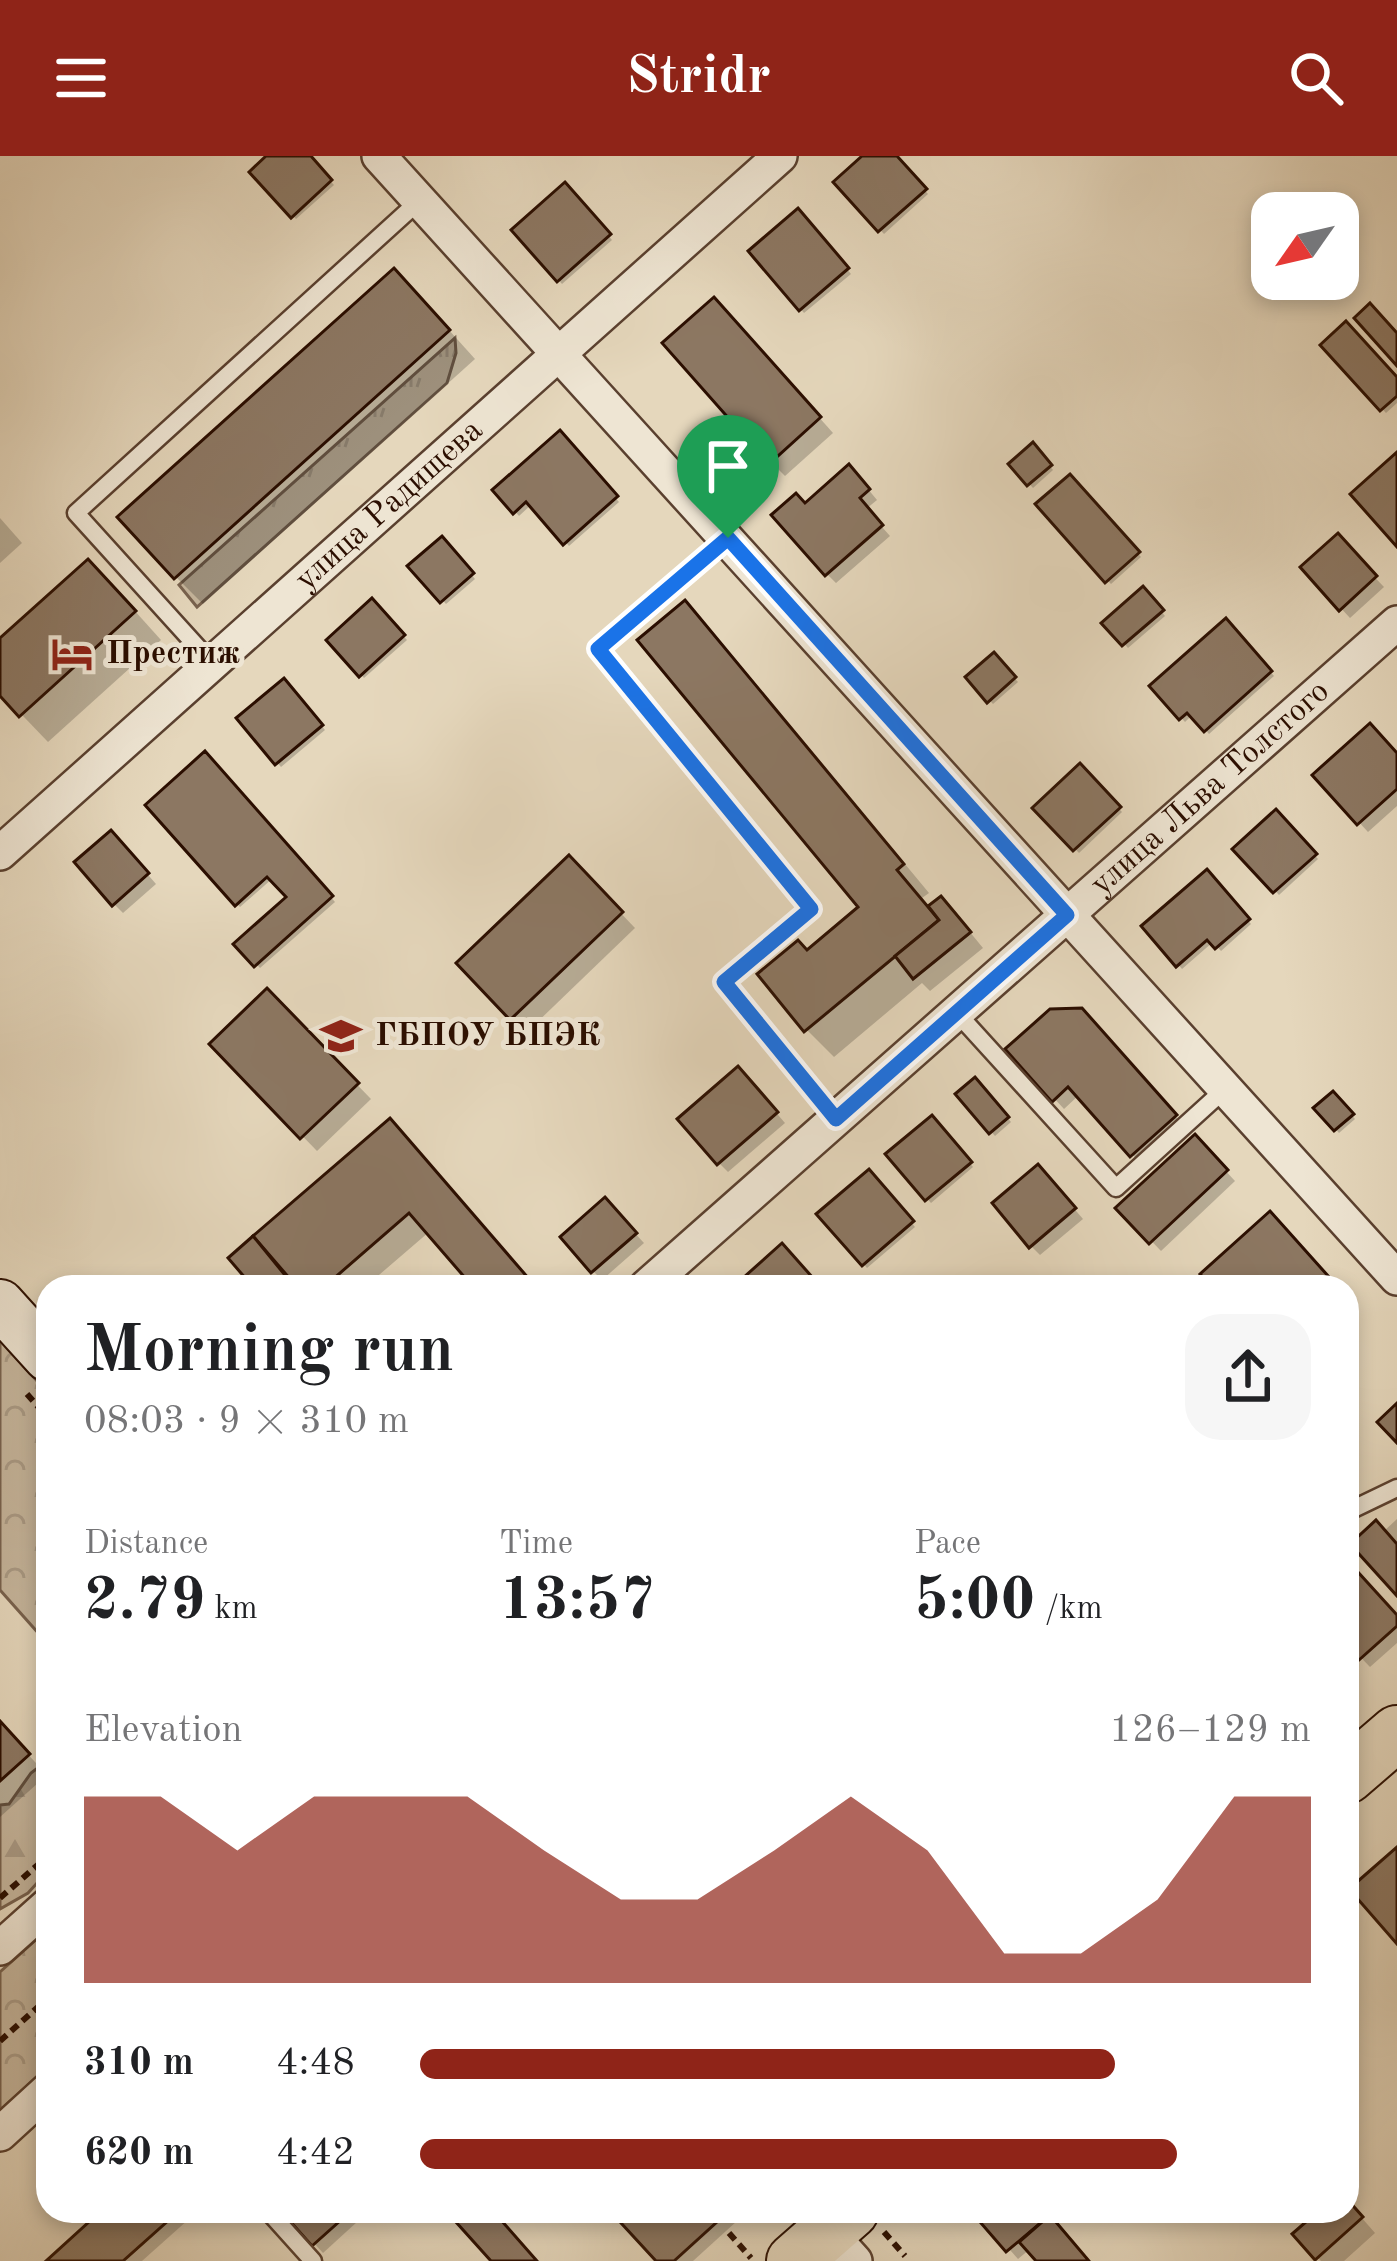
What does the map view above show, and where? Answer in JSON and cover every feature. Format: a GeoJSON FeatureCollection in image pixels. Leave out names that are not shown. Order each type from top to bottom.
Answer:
{"type":"FeatureCollection","features":[{"type":"Feature","properties":{"kind":"main road"},"geometry":{"type":"LineString","coordinates":[[1359,1765],[1397,1732]]}},
{"type":"Feature","properties":{"kind":"street"},"geometry":{"type":"LineString","coordinates":[[379,156],[1397,1278]]}},
{"type":"Feature","properties":{"kind":"street","name":"улица Радищева"},"geometry":{"type":"LineString","coordinates":[[0,853],[780,156]]}},
{"type":"Feature","properties":{"kind":"street","name":"улица Льва Толстого"},"geometry":{"type":"LineString","coordinates":[[660,1275],[1397,623]]}},
{"type":"Feature","properties":{"kind":"street"},"geometry":{"type":"LineString","coordinates":[[0,1304],[36,1344]]}},
{"type":"Feature","properties":{"kind":"street"},"geometry":{"type":"LineString","coordinates":[[0,1948],[36,1916]]}},
{"type":"Feature","properties":{"kind":"street"},"geometry":{"type":"LineString","coordinates":[[0,2134],[36,2101]]}},
{"type":"Feature","properties":{"kind":"lane"},"geometry":{"type":"LineString","coordinates":[[211,662],[76,513],[419,201]]}},
{"type":"Feature","properties":{"kind":"lane"},"geometry":{"type":"LineString","coordinates":[[728,538],[598,649],[811,909],[724,982],[836,1119]]}},
{"type":"Feature","properties":{"kind":"lane"},"geometry":{"type":"LineString","coordinates":[[957,1013],[1116,1188],[1225,1089]]}},
{"type":"Feature","properties":{"kind":"lane"},"geometry":{"type":"LineString","coordinates":[[1359,1506],[1397,1488]]}},
{"type":"Feature","properties":{"kind":"lane"},"geometry":{"type":"LineString","coordinates":[[279,2223],[314,2261]]}},
{"type":"Feature","properties":{"kind":"path"},"geometry":{"type":"LineString","coordinates":[[0,1898],[36,1866]]}},
{"type":"Feature","properties":{"kind":"path"},"geometry":{"type":"LineString","coordinates":[[0,2041],[36,2009]]}},
{"type":"Feature","properties":{"kind":"path"},"geometry":{"type":"LineString","coordinates":[[729,2234],[754,2261]]}},
{"type":"Feature","properties":{"kind":"green space"},"geometry":{"type":"Polygon","coordinates":[[[455,338],[456,353],[447,383],[197,607],[179,585],[455,338]]]}},
{"type":"Feature","properties":{"kind":"green space"},"geometry":{"type":"Polygon","coordinates":[[[0,1340],[36,1380],[36,1630],[0,1590],[0,1340]]]}},
{"type":"Feature","properties":{"kind":"green space"},"geometry":{"type":"Polygon","coordinates":[[[36,1769],[36,1884],[0,1909],[0,1805],[9,1804],[36,1769]]]}},
{"type":"Feature","properties":{"kind":"green space"},"geometry":{"type":"Polygon","coordinates":[[[36,1940],[36,2078],[0,2110],[0,1972],[36,1940]]]}},
{"type":"Feature","properties":{"kind":"building"},"geometry":{"type":"Polygon","coordinates":[[[266,156],[311,156],[332,180],[291,218],[249,172],[266,156]]]}},
{"type":"Feature","properties":{"kind":"building"},"geometry":{"type":"Polygon","coordinates":[[[862,156],[897,156],[927,189],[878,232],[833,182],[862,156]]]}},
{"type":"Feature","properties":{"kind":"building"},"geometry":{"type":"Polygon","coordinates":[[[565,182],[611,234],[557,282],[511,230],[565,182]]]}},
{"type":"Feature","properties":{"kind":"building"},"geometry":{"type":"Polygon","coordinates":[[[798,208],[849,268],[799,311],[748,251],[798,208]]]}},
{"type":"Feature","properties":{"kind":"building"},"geometry":{"type":"Polygon","coordinates":[[[394,268],[450,330],[174,579],[117,517],[394,268]]]}},
{"type":"Feature","properties":{"kind":"building"},"geometry":{"type":"Polygon","coordinates":[[[714,297],[821,417],[769,464],[662,343],[714,297]]]}},
{"type":"Feature","properties":{"kind":"building"},"geometry":{"type":"Polygon","coordinates":[[[1370,303],[1397,333],[1397,366],[1354,318],[1370,303]]]}},
{"type":"Feature","properties":{"kind":"building"},"geometry":{"type":"Polygon","coordinates":[[[1346,321],[1397,377],[1397,396],[1380,411],[1320,345],[1346,321]]]}},
{"type":"Feature","properties":{"kind":"building"},"geometry":{"type":"Polygon","coordinates":[[[560,430],[618,496],[563,545],[526,502],[513,514],[492,490],[560,430]]]}},
{"type":"Feature","properties":{"kind":"building"},"geometry":{"type":"Polygon","coordinates":[[[1033,442],[1052,465],[1027,486],[1008,464],[1033,442]]]}},
{"type":"Feature","properties":{"kind":"building"},"geometry":{"type":"Polygon","coordinates":[[[1397,452],[1397,547],[1350,494],[1397,452]]]}},
{"type":"Feature","properties":{"kind":"building"},"geometry":{"type":"Polygon","coordinates":[[[849,464],[870,489],[860,498],[883,525],[825,576],[771,515],[796,493],[805,503],[849,464]]]}},
{"type":"Feature","properties":{"kind":"building"},"geometry":{"type":"Polygon","coordinates":[[[1070,474],[1140,552],[1105,583],[1035,504],[1070,474]]]}},
{"type":"Feature","properties":{"kind":"building"},"geometry":{"type":"Polygon","coordinates":[[[1338,533],[1377,576],[1339,611],[1300,567],[1338,533]]]}},
{"type":"Feature","properties":{"kind":"building"},"geometry":{"type":"Polygon","coordinates":[[[442,536],[474,573],[440,603],[407,566],[442,536]]]}},
{"type":"Feature","properties":{"kind":"building"},"geometry":{"type":"Polygon","coordinates":[[[88,559],[136,611],[19,717],[0,696],[0,638],[88,559]]]}},
{"type":"Feature","properties":{"kind":"building"},"geometry":{"type":"Polygon","coordinates":[[[1143,586],[1164,610],[1122,646],[1101,623],[1143,586]]]}},
{"type":"Feature","properties":{"kind":"building"},"geometry":{"type":"Polygon","coordinates":[[[372,598],[405,635],[359,677],[326,640],[372,598]]]}},
{"type":"Feature","properties":{"kind":"building"},"geometry":{"type":"Polygon","coordinates":[[[685,600],[904,864],[897,870],[939,920],[804,1032],[757,974],[798,940],[807,950],[858,907],[637,640],[685,600]]]}},
{"type":"Feature","properties":{"kind":"building"},"geometry":{"type":"Polygon","coordinates":[[[1226,618],[1272,671],[1204,732],[1187,713],[1179,720],[1149,686],[1226,618]]]}},
{"type":"Feature","properties":{"kind":"building"},"geometry":{"type":"Polygon","coordinates":[[[994,652],[1016,677],[987,703],[965,677],[994,652]]]}},
{"type":"Feature","properties":{"kind":"building"},"geometry":{"type":"Polygon","coordinates":[[[284,678],[323,725],[275,765],[236,718],[284,678]]]}},
{"type":"Feature","properties":{"kind":"building"},"geometry":{"type":"Polygon","coordinates":[[[1370,723],[1397,753],[1397,789],[1357,825],[1312,775],[1370,723]]]}},
{"type":"Feature","properties":{"kind":"building"},"geometry":{"type":"Polygon","coordinates":[[[205,751],[333,896],[254,967],[233,944],[286,897],[267,877],[235,906],[145,805],[205,751]]]}},
{"type":"Feature","properties":{"kind":"building"},"geometry":{"type":"Polygon","coordinates":[[[1080,763],[1121,807],[1073,851],[1032,808],[1080,763]]]}},
{"type":"Feature","properties":{"kind":"building"},"geometry":{"type":"Polygon","coordinates":[[[1276,809],[1317,854],[1273,893],[1232,849],[1276,809]]]}},
{"type":"Feature","properties":{"kind":"building"},"geometry":{"type":"Polygon","coordinates":[[[111,830],[149,873],[112,906],[74,862],[111,830]]]}},
{"type":"Feature","properties":{"kind":"building"},"geometry":{"type":"Polygon","coordinates":[[[569,855],[623,912],[510,1020],[456,963],[569,855]]]}},
{"type":"Feature","properties":{"kind":"building"},"geometry":{"type":"Polygon","coordinates":[[[1207,869],[1250,919],[1215,949],[1207,940],[1176,967],[1141,926],[1207,869]]]}},
{"type":"Feature","properties":{"kind":"building"},"geometry":{"type":"Polygon","coordinates":[[[941,896],[971,932],[913,979],[895,956],[939,920],[928,906],[941,896]]]}},
{"type":"Feature","properties":{"kind":"building"},"geometry":{"type":"Polygon","coordinates":[[[267,988],[359,1083],[300,1139],[209,1044],[267,988]]]}},
{"type":"Feature","properties":{"kind":"building"},"geometry":{"type":"Polygon","coordinates":[[[1082,1008],[1177,1115],[1130,1157],[1068,1087],[1052,1102],[1005,1049],[1050,1009],[1082,1008]]]}},
{"type":"Feature","properties":{"kind":"building"},"geometry":{"type":"Polygon","coordinates":[[[738,1066],[778,1112],[717,1165],[677,1119],[738,1066]]]}},
{"type":"Feature","properties":{"kind":"building"},"geometry":{"type":"Polygon","coordinates":[[[975,1077],[1009,1117],[989,1134],[955,1094],[975,1077]]]}},
{"type":"Feature","properties":{"kind":"building"},"geometry":{"type":"Polygon","coordinates":[[[1333,1091],[1354,1114],[1334,1131],[1313,1108],[1333,1091]]]}},
{"type":"Feature","properties":{"kind":"building"},"geometry":{"type":"Polygon","coordinates":[[[932,1115],[972,1162],[925,1201],[885,1154],[932,1115]]]}},
{"type":"Feature","properties":{"kind":"building"},"geometry":{"type":"Polygon","coordinates":[[[390,1118],[526,1275],[463,1275],[409,1213],[338,1275],[287,1275],[253,1236],[390,1118]]]}},
{"type":"Feature","properties":{"kind":"building"},"geometry":{"type":"Polygon","coordinates":[[[1195,1134],[1228,1170],[1149,1244],[1115,1208],[1195,1134]]]}},
{"type":"Feature","properties":{"kind":"building"},"geometry":{"type":"Polygon","coordinates":[[[1038,1164],[1076,1208],[1029,1248],[992,1203],[1038,1164]]]}},
{"type":"Feature","properties":{"kind":"building"},"geometry":{"type":"Polygon","coordinates":[[[869,1169],[914,1221],[862,1266],[816,1214],[869,1169]]]}},
{"type":"Feature","properties":{"kind":"building"},"geometry":{"type":"Polygon","coordinates":[[[605,1197],[637,1233],[591,1273],[560,1237],[605,1197]]]}},
{"type":"Feature","properties":{"kind":"building"},"geometry":{"type":"Polygon","coordinates":[[[1270,1211],[1327,1275],[1201,1275],[1270,1211]]]}},
{"type":"Feature","properties":{"kind":"building"},"geometry":{"type":"Polygon","coordinates":[[[253,1236],[285,1275],[243,1275],[228,1258],[253,1236]]]}},
{"type":"Feature","properties":{"kind":"building"},"geometry":{"type":"Polygon","coordinates":[[[782,1243],[810,1275],[746,1275],[782,1243]]]}},
{"type":"Feature","properties":{"kind":"building"},"geometry":{"type":"Polygon","coordinates":[[[1397,1403],[1397,1443],[1377,1422],[1397,1403]]]}},
{"type":"Feature","properties":{"kind":"building"},"geometry":{"type":"Polygon","coordinates":[[[1376,1520],[1397,1544],[1397,1596],[1359,1554],[1359,1536],[1376,1520]]]}},
{"type":"Feature","properties":{"kind":"building"},"geometry":{"type":"Polygon","coordinates":[[[1359,1573],[1397,1615],[1397,1626],[1359,1660],[1359,1573]]]}},
{"type":"Feature","properties":{"kind":"building"},"geometry":{"type":"Polygon","coordinates":[[[0,1721],[30,1754],[0,1781],[0,1721]]]}},
{"type":"Feature","properties":{"kind":"building"},"geometry":{"type":"Polygon","coordinates":[[[1397,1847],[1397,1944],[1359,1900],[1359,1880],[1397,1847]]]}},
{"type":"Feature","properties":{"kind":"building"},"geometry":{"type":"Polygon","coordinates":[[[88,2223],[166,2223],[123,2261],[46,2261],[88,2223]]]}},
{"type":"Feature","properties":{"kind":"building"},"geometry":{"type":"Polygon","coordinates":[[[292,2223],[338,2223],[312,2246],[292,2223]]]}},
{"type":"Feature","properties":{"kind":"building"},"geometry":{"type":"Polygon","coordinates":[[[457,2223],[504,2223],[537,2261],[491,2261],[457,2223]]]}},
{"type":"Feature","properties":{"kind":"building"},"geometry":{"type":"Polygon","coordinates":[[[621,2223],[716,2223],[674,2261],[656,2261],[621,2223]]]}},
{"type":"Feature","properties":{"kind":"building"},"geometry":{"type":"Polygon","coordinates":[[[981,2223],[1040,2223],[1006,2252],[981,2223]]]}},
{"type":"Feature","properties":{"kind":"building"},"geometry":{"type":"Polygon","coordinates":[[[1041,2223],[1057,2223],[1089,2261],[1036,2261],[1019,2242],[1041,2223]]]}},
{"type":"Feature","properties":{"kind":"building"},"geometry":{"type":"Polygon","coordinates":[[[1305,2223],[1356,2223],[1315,2260],[1292,2234],[1305,2223]]]}},
{"type":"Feature","properties":{"kind":"place","name":"Престиж"},"geometry":{"type":"Point","coordinates":[72,654]}},
{"type":"Feature","properties":{"kind":"place","name":"ГБПОУ БПЭК"},"geometry":{"type":"Point","coordinates":[341,1036]}},
{"type":"Feature","properties":{"kind":"route"},"geometry":{"type":"LineString","coordinates":[[728,538],[1067,915],[836,1119],[724,982],[811,909],[598,649],[728,538]]}}]}
